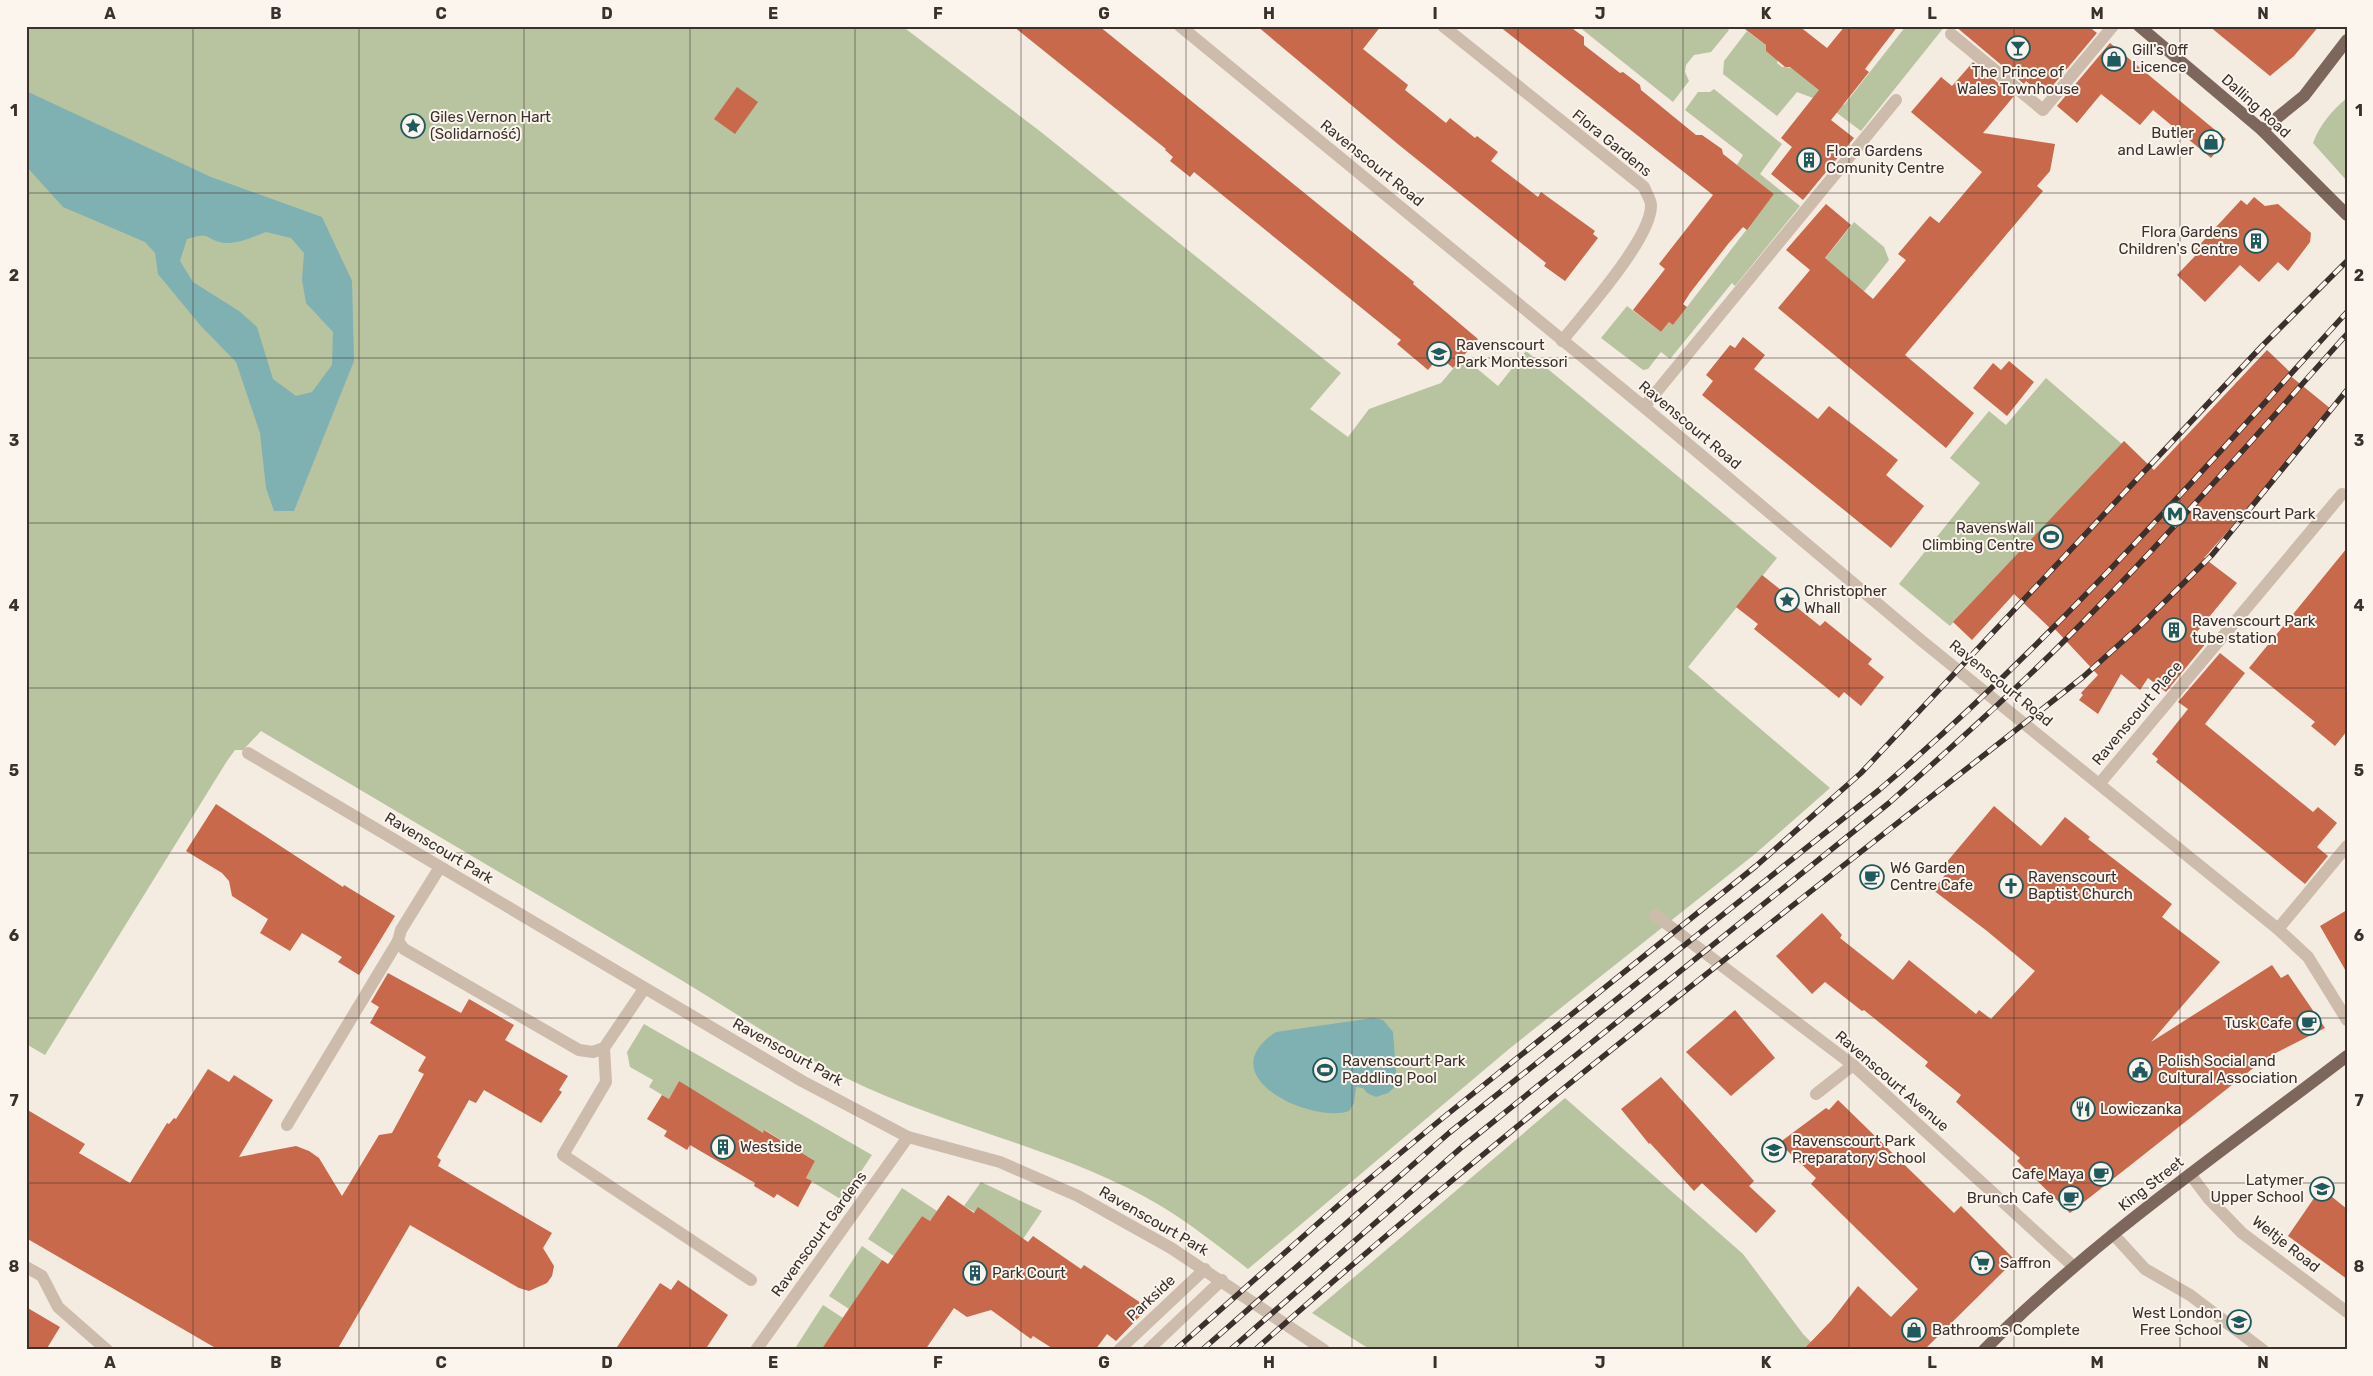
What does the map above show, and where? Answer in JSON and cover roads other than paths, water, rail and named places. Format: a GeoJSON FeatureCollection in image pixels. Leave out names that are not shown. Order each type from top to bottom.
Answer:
{"type":"FeatureCollection","features":[{"type":"Feature","properties":{"kind":"main road","name":"Dalling Road"},"geometry":{"type":"LineString","coordinates":[[2139,26],[2262,130],[2347,215]]}},
{"type":"Feature","properties":{"kind":"main road"},"geometry":{"type":"LineString","coordinates":[[2262,130],[2304,96],[2347,40]]}},
{"type":"Feature","properties":{"kind":"main road","name":"King Street"},"geometry":{"type":"LineString","coordinates":[[1984,1350],[2030,1304],[2073,1266],[2190,1174],[2347,1056]]}},
{"type":"Feature","properties":{"kind":"street","name":"Ravenscourt Road"},"geometry":{"type":"LineString","coordinates":[[1180,26],[1644,407],[1922,641],[2100,783],[2278,929],[2308,957],[2347,1020]]}},
{"type":"Feature","properties":{"kind":"street","name":"Flora Gardens"},"geometry":{"type":"LineString","coordinates":[[1442,26],[1644,187],[1651,204],[1649,219],[1639,240],[1562,340]]}},
{"type":"Feature","properties":{"kind":"street"},"geometry":{"type":"LineString","coordinates":[[1951,34],[2043,110],[2113,26]]}},
{"type":"Feature","properties":{"kind":"street"},"geometry":{"type":"LineString","coordinates":[[1644,407],[1896,100]]}},
{"type":"Feature","properties":{"kind":"street","name":"Ravenscourt Place"},"geometry":{"type":"LineString","coordinates":[[2100,783],[2341,493]]}},
{"type":"Feature","properties":{"kind":"street","name":"Ravenscourt Park"},"geometry":{"type":"LineString","coordinates":[[248,752],[440,868],[802,1081],[908,1137],[992,1159],[1034,1176],[1125,1221],[1222,1280],[1324,1350]]}},
{"type":"Feature","properties":{"kind":"street"},"geometry":{"type":"LineString","coordinates":[[2278,929],[2347,846]]}},
{"type":"Feature","properties":{"kind":"street"},"geometry":{"type":"LineString","coordinates":[[287,1125],[398,941],[401,930],[440,868]]}},
{"type":"Feature","properties":{"kind":"street","name":"Ravenscourt Avenue"},"geometry":{"type":"LineString","coordinates":[[1655,915],[1848,1062],[2073,1266]]}},
{"type":"Feature","properties":{"kind":"street"},"geometry":{"type":"LineString","coordinates":[[398,941],[404,949],[579,1050],[594,1052],[604,1048],[644,989]]}},
{"type":"Feature","properties":{"kind":"street"},"geometry":{"type":"LineString","coordinates":[[604,1048],[606,1082],[563,1155],[751,1280]]}},
{"type":"Feature","properties":{"kind":"street"},"geometry":{"type":"LineString","coordinates":[[1816,1094],[1848,1062]]}},
{"type":"Feature","properties":{"kind":"street","name":"Ravenscourt Gardens"},"geometry":{"type":"LineString","coordinates":[[756,1350],[908,1137]]}},
{"type":"Feature","properties":{"kind":"street","name":"Weltje Road"},"geometry":{"type":"LineString","coordinates":[[2190,1174],[2208,1198],[2242,1232],[2347,1312]]}},
{"type":"Feature","properties":{"kind":"street"},"geometry":{"type":"LineString","coordinates":[[2113,1234],[2146,1269],[2190,1295],[2263,1350]]}},
{"type":"Feature","properties":{"kind":"street"},"geometry":{"type":"LineString","coordinates":[[26,1267],[42,1276],[58,1307],[107,1350]]}},
{"type":"Feature","properties":{"kind":"street","name":"Parkside"},"geometry":{"type":"LineString","coordinates":[[1120,1350],[1205,1269]]}},
{"type":"Feature","properties":{"kind":"street"},"geometry":{"type":"LineString","coordinates":[[1148,1350],[1222,1280]]}},
{"type":"Feature","properties":{"kind":"water"},"geometry":{"type":"Polygon","coordinates":[[[26,91],[211,177],[322,217],[352,281],[354,361],[294,511],[274,511],[266,488],[260,433],[236,362],[200,325],[158,274],[155,253],[145,242],[63,207],[26,166],[26,91]],[[266,232],[229,243],[218,242],[205,236],[195,237],[187,239],[180,261],[193,282],[239,311],[257,327],[273,379],[296,396],[312,392],[332,365],[333,332],[306,303],[302,280],[304,253],[291,238],[266,232]]]}},
{"type":"Feature","properties":{"kind":"water","name":"Ravenscourt Park Paddling Pool"},"geometry":{"type":"Polygon","coordinates":[[[1373,1018],[1383,1020],[1393,1032],[1397,1085],[1388,1093],[1376,1097],[1367,1093],[1363,1088],[1356,1087],[1354,1103],[1349,1111],[1332,1113],[1312,1110],[1291,1103],[1273,1093],[1259,1080],[1253,1065],[1258,1049],[1276,1032],[1373,1018]]]}},
{"type":"Feature","properties":{"kind":"railway"},"geometry":{"type":"LineString","coordinates":[[1175,1350],[1350,1195],[1756,866],[1861,773],[2262,346],[2347,261]]}},
{"type":"Feature","properties":{"kind":"railway"},"geometry":{"type":"LineString","coordinates":[[1202,1350],[1449,1133],[1879,790],[1942,735],[2062,619],[2178,498],[2347,312]]}},
{"type":"Feature","properties":{"kind":"railway"},"geometry":{"type":"LineString","coordinates":[[1230,1350],[1462,1147],[1889,803],[1970,730],[2050,655],[2127,577],[2347,334]]}},
{"type":"Feature","properties":{"kind":"railway"},"geometry":{"type":"LineString","coordinates":[[1255,1350],[1457,1176],[1560,1091],[2083,677],[2142,624],[2212,555],[2347,390]]}},
{"type":"Feature","properties":{"kind":"place","name":"The Prince of Wales Townhouse"},"geometry":{"type":"Point","coordinates":[2018,48]}},
{"type":"Feature","properties":{"kind":"place","name":"Gill's Off Licence"},"geometry":{"type":"Point","coordinates":[2114,59]}},
{"type":"Feature","properties":{"kind":"place","name":"Giles Vernon Hart (Solidarność)"},"geometry":{"type":"Point","coordinates":[413,126]}},
{"type":"Feature","properties":{"kind":"place","name":"Butler and Lawler"},"geometry":{"type":"Point","coordinates":[2211,142]}},
{"type":"Feature","properties":{"kind":"place","name":"Flora Gardens Comunity Centre"},"geometry":{"type":"Point","coordinates":[1809,160]}},
{"type":"Feature","properties":{"kind":"place","name":"Flora Gardens Children's Centre"},"geometry":{"type":"Point","coordinates":[2256,241]}},
{"type":"Feature","properties":{"kind":"place","name":"Ravenscourt Park Montessori"},"geometry":{"type":"Point","coordinates":[1439,354]}},
{"type":"Feature","properties":{"kind":"place","name":"Ravenscourt Park"},"geometry":{"type":"Point","coordinates":[2175,514]}},
{"type":"Feature","properties":{"kind":"place","name":"RavensWall Climbing Centre"},"geometry":{"type":"Point","coordinates":[2051,537]}},
{"type":"Feature","properties":{"kind":"place","name":"Christopher Whall"},"geometry":{"type":"Point","coordinates":[1787,600]}},
{"type":"Feature","properties":{"kind":"place","name":"Ravenscourt Park tube station"},"geometry":{"type":"Point","coordinates":[2174,630]}},
{"type":"Feature","properties":{"kind":"place","name":"W6 Garden Centre Cafe"},"geometry":{"type":"Point","coordinates":[1872,877]}},
{"type":"Feature","properties":{"kind":"place","name":"Ravenscourt Baptist Church"},"geometry":{"type":"Point","coordinates":[2011,886]}},
{"type":"Feature","properties":{"kind":"place","name":"Tusk Cafe"},"geometry":{"type":"Point","coordinates":[2309,1023]}},
{"type":"Feature","properties":{"kind":"place","name":"Ravenscourt Park Paddling Pool"},"geometry":{"type":"Point","coordinates":[1325,1070]}},
{"type":"Feature","properties":{"kind":"place","name":"Polish Social and Cultural Association"},"geometry":{"type":"Point","coordinates":[2140,1070]}},
{"type":"Feature","properties":{"kind":"place","name":"Lowiczanka"},"geometry":{"type":"Point","coordinates":[2083,1109]}},
{"type":"Feature","properties":{"kind":"place","name":"Westside"},"geometry":{"type":"Point","coordinates":[723,1147]}},
{"type":"Feature","properties":{"kind":"place","name":"Ravenscourt Park Preparatory School"},"geometry":{"type":"Point","coordinates":[1774,1150]}},
{"type":"Feature","properties":{"kind":"place","name":"Cafe Maya"},"geometry":{"type":"Point","coordinates":[2101,1174]}},
{"type":"Feature","properties":{"kind":"place","name":"Latymer Upper School"},"geometry":{"type":"Point","coordinates":[2322,1189]}},
{"type":"Feature","properties":{"kind":"place","name":"Brunch Cafe"},"geometry":{"type":"Point","coordinates":[2071,1198]}},
{"type":"Feature","properties":{"kind":"place","name":"Saffron"},"geometry":{"type":"Point","coordinates":[1982,1263]}},
{"type":"Feature","properties":{"kind":"place","name":"Park Court"},"geometry":{"type":"Point","coordinates":[975,1273]}},
{"type":"Feature","properties":{"kind":"place","name":"West London Free School"},"geometry":{"type":"Point","coordinates":[2239,1322]}},
{"type":"Feature","properties":{"kind":"place","name":"Bathrooms Complete"},"geometry":{"type":"Point","coordinates":[1914,1330]}}]}
